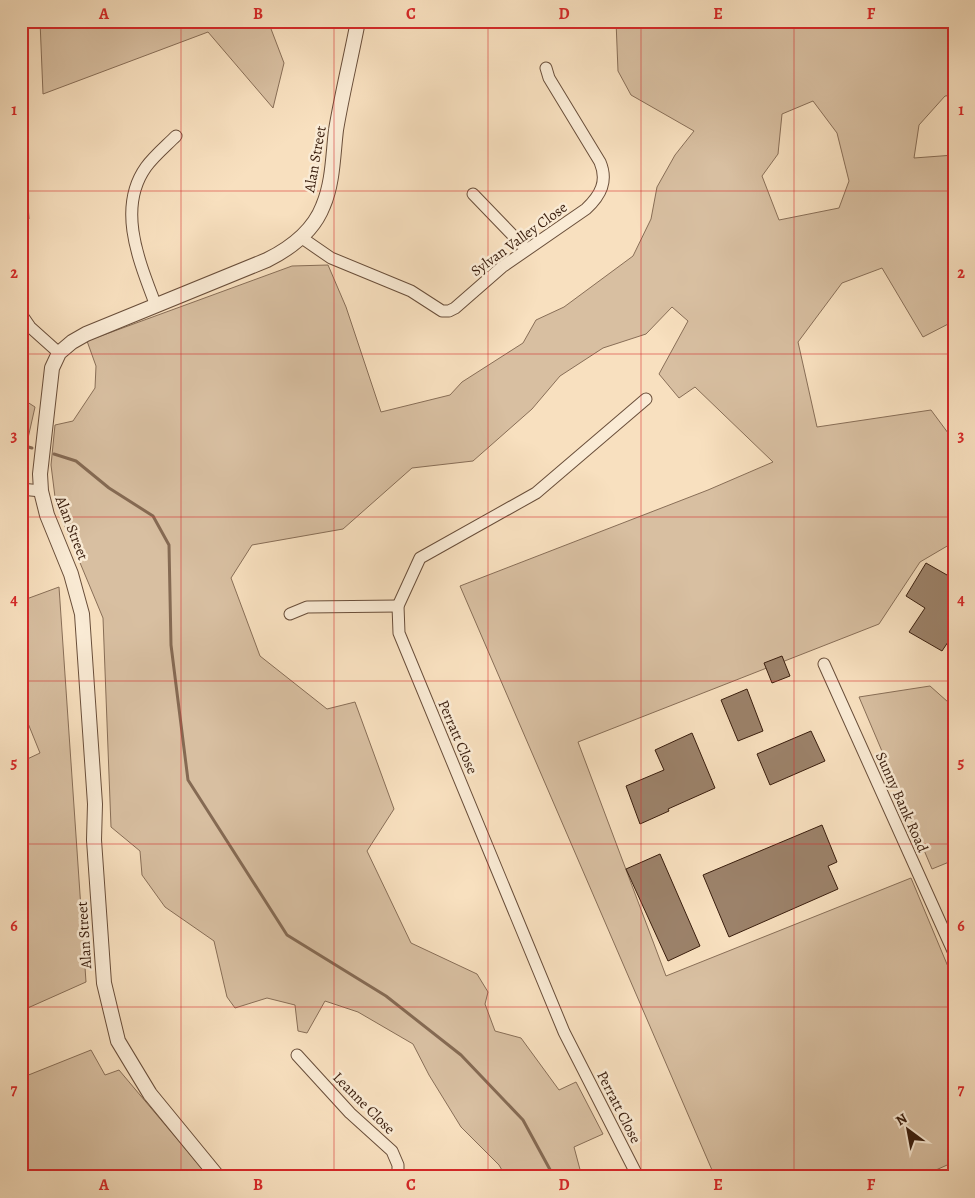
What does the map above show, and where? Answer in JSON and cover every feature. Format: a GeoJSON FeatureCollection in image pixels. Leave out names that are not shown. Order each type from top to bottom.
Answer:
{"type":"FeatureCollection","features":[{"type":"Feature","properties":{"kind":"street","name":"Alan Street"},"geometry":{"type":"LineString","coordinates":[[218,1177],[150,1094],[118,1041],[108,1002],[104,984],[94,840],[95,804],[82,614],[72,574],[47,515],[41,491],[42,446],[52,368],[59,353],[72,342],[86,334],[267,260],[302,238],[323,207],[327,193],[337,128],[358,21]]}},
{"type":"Feature","properties":{"kind":"street","name":"Sylvan Valley Close"},"geometry":{"type":"LineString","coordinates":[[302,238],[331,258],[411,291],[442,311],[455,308],[502,267],[586,208],[597,199],[603,187],[603,169],[600,162],[549,78],[546,68]]}},
{"type":"Feature","properties":{"kind":"street"},"geometry":{"type":"LineString","coordinates":[[156,306],[138,256],[131,224],[134,194],[146,167],[176,136]]}},
{"type":"Feature","properties":{"kind":"street"},"geometry":{"type":"LineString","coordinates":[[473,194],[526,249]]}},
{"type":"Feature","properties":{"kind":"street"},"geometry":{"type":"LineString","coordinates":[[21,314],[30,327],[59,353]]}},
{"type":"Feature","properties":{"kind":"street","name":"Perratt Close"},"geometry":{"type":"LineString","coordinates":[[638,1177],[564,1032],[398,634],[398,606],[420,558],[536,493],[646,399]]}},
{"type":"Feature","properties":{"kind":"street"},"geometry":{"type":"LineString","coordinates":[[21,489],[41,491]]}},
{"type":"Feature","properties":{"kind":"street"},"geometry":{"type":"LineString","coordinates":[[290,614],[307,607],[398,606]]}},
{"type":"Feature","properties":{"kind":"street","name":"Sunny Bank Road"},"geometry":{"type":"LineString","coordinates":[[824,664],[954,953]]}},
{"type":"Feature","properties":{"kind":"street","name":"Leanne Close"},"geometry":{"type":"LineString","coordinates":[[297,1055],[350,1113],[392,1151],[398,1165],[398,1177]]}},
{"type":"Feature","properties":{"kind":"shaded area"},"geometry":{"type":"Polygon","coordinates":[[[40,21],[268,21],[284,63],[273,108],[208,32],[43,94],[40,21]]]}},
{"type":"Feature","properties":{"kind":"shaded area"},"geometry":{"type":"Polygon","coordinates":[[[616,21],[954,21],[954,95],[945,96],[919,125],[914,158],[954,155],[954,321],[923,337],[882,268],[842,283],[798,342],[817,427],[931,410],[954,441],[954,542],[920,562],[879,624],[578,742],[666,976],[911,878],[954,981],[954,1162],[920,1177],[715,1177],[460,586],[708,490],[773,462],[695,387],[679,398],[659,374],[688,321],[672,307],[646,334],[603,348],[560,376],[532,409],[473,461],[412,468],[343,529],[252,545],[231,578],[260,656],[327,709],[355,702],[394,809],[367,851],[411,943],[477,974],[488,992],[485,1004],[495,1031],[521,1038],[559,1090],[576,1082],[603,1134],[574,1147],[582,1177],[506,1177],[499,1165],[461,1127],[429,1075],[413,1044],[358,1012],[325,1001],[307,1033],[298,1031],[295,1005],[267,998],[235,1008],[227,997],[214,941],[165,907],[142,875],[140,851],[111,827],[103,618],[56,505],[51,465],[55,425],[73,421],[95,388],[96,366],[87,341],[292,266],[328,265],[346,307],[381,412],[450,395],[462,382],[523,343],[536,320],[564,307],[633,256],[651,219],[657,187],[675,155],[694,131],[631,95],[618,71],[616,21]],[[813,101],[782,114],[778,154],[762,176],[779,220],[839,208],[849,181],[837,133],[813,101]]]}},
{"type":"Feature","properties":{"kind":"shaded area"},"geometry":{"type":"Polygon","coordinates":[[[21,107],[29,219],[21,213],[21,107]]]}},
{"type":"Feature","properties":{"kind":"shaded area"},"geometry":{"type":"Polygon","coordinates":[[[21,398],[35,407],[24,456],[21,459],[21,398]]]}},
{"type":"Feature","properties":{"kind":"shaded area"},"geometry":{"type":"Polygon","coordinates":[[[59,587],[86,982],[21,1011],[21,762],[40,753],[21,706],[21,601],[59,587]]]}},
{"type":"Feature","properties":{"kind":"shaded area"},"geometry":{"type":"Polygon","coordinates":[[[930,686],[948,702],[954,698],[954,860],[932,869],[859,697],[930,686]]]}},
{"type":"Feature","properties":{"kind":"shaded area"},"geometry":{"type":"Polygon","coordinates":[[[91,1050],[105,1075],[119,1070],[209,1177],[21,1177],[21,1078],[91,1050]]]}},
{"type":"Feature","properties":{"kind":"building"},"geometry":{"type":"Polygon","coordinates":[[[926,563],[954,579],[954,633],[942,651],[909,632],[925,608],[906,596],[926,563]]]}},
{"type":"Feature","properties":{"kind":"building"},"geometry":{"type":"Polygon","coordinates":[[[782,656],[790,676],[772,683],[764,663],[782,656]]]}},
{"type":"Feature","properties":{"kind":"building"},"geometry":{"type":"Polygon","coordinates":[[[747,689],[763,731],[738,741],[721,700],[747,689]]]}},
{"type":"Feature","properties":{"kind":"building"},"geometry":{"type":"Polygon","coordinates":[[[811,731],[825,761],[770,785],[757,754],[811,731]]]}},
{"type":"Feature","properties":{"kind":"building"},"geometry":{"type":"Polygon","coordinates":[[[692,733],[715,788],[640,824],[626,786],[664,770],[655,750],[692,733]]]}},
{"type":"Feature","properties":{"kind":"building"},"geometry":{"type":"Polygon","coordinates":[[[822,825],[837,862],[828,866],[838,889],[729,937],[703,875],[822,825]]]}},
{"type":"Feature","properties":{"kind":"building"},"geometry":{"type":"Polygon","coordinates":[[[660,854],[700,946],[668,961],[626,869],[660,854]]]}},
{"type":"Feature","properties":{"kind":"waterway"},"geometry":{"type":"LineString","coordinates":[[21,445],[32,448]]}},
{"type":"Feature","properties":{"kind":"waterway"},"geometry":{"type":"LineString","coordinates":[[54,454],[76,461],[109,488],[153,516],[169,545],[171,645],[188,780],[287,935],[386,996],[461,1055],[523,1120],[554,1177]]}}]}
